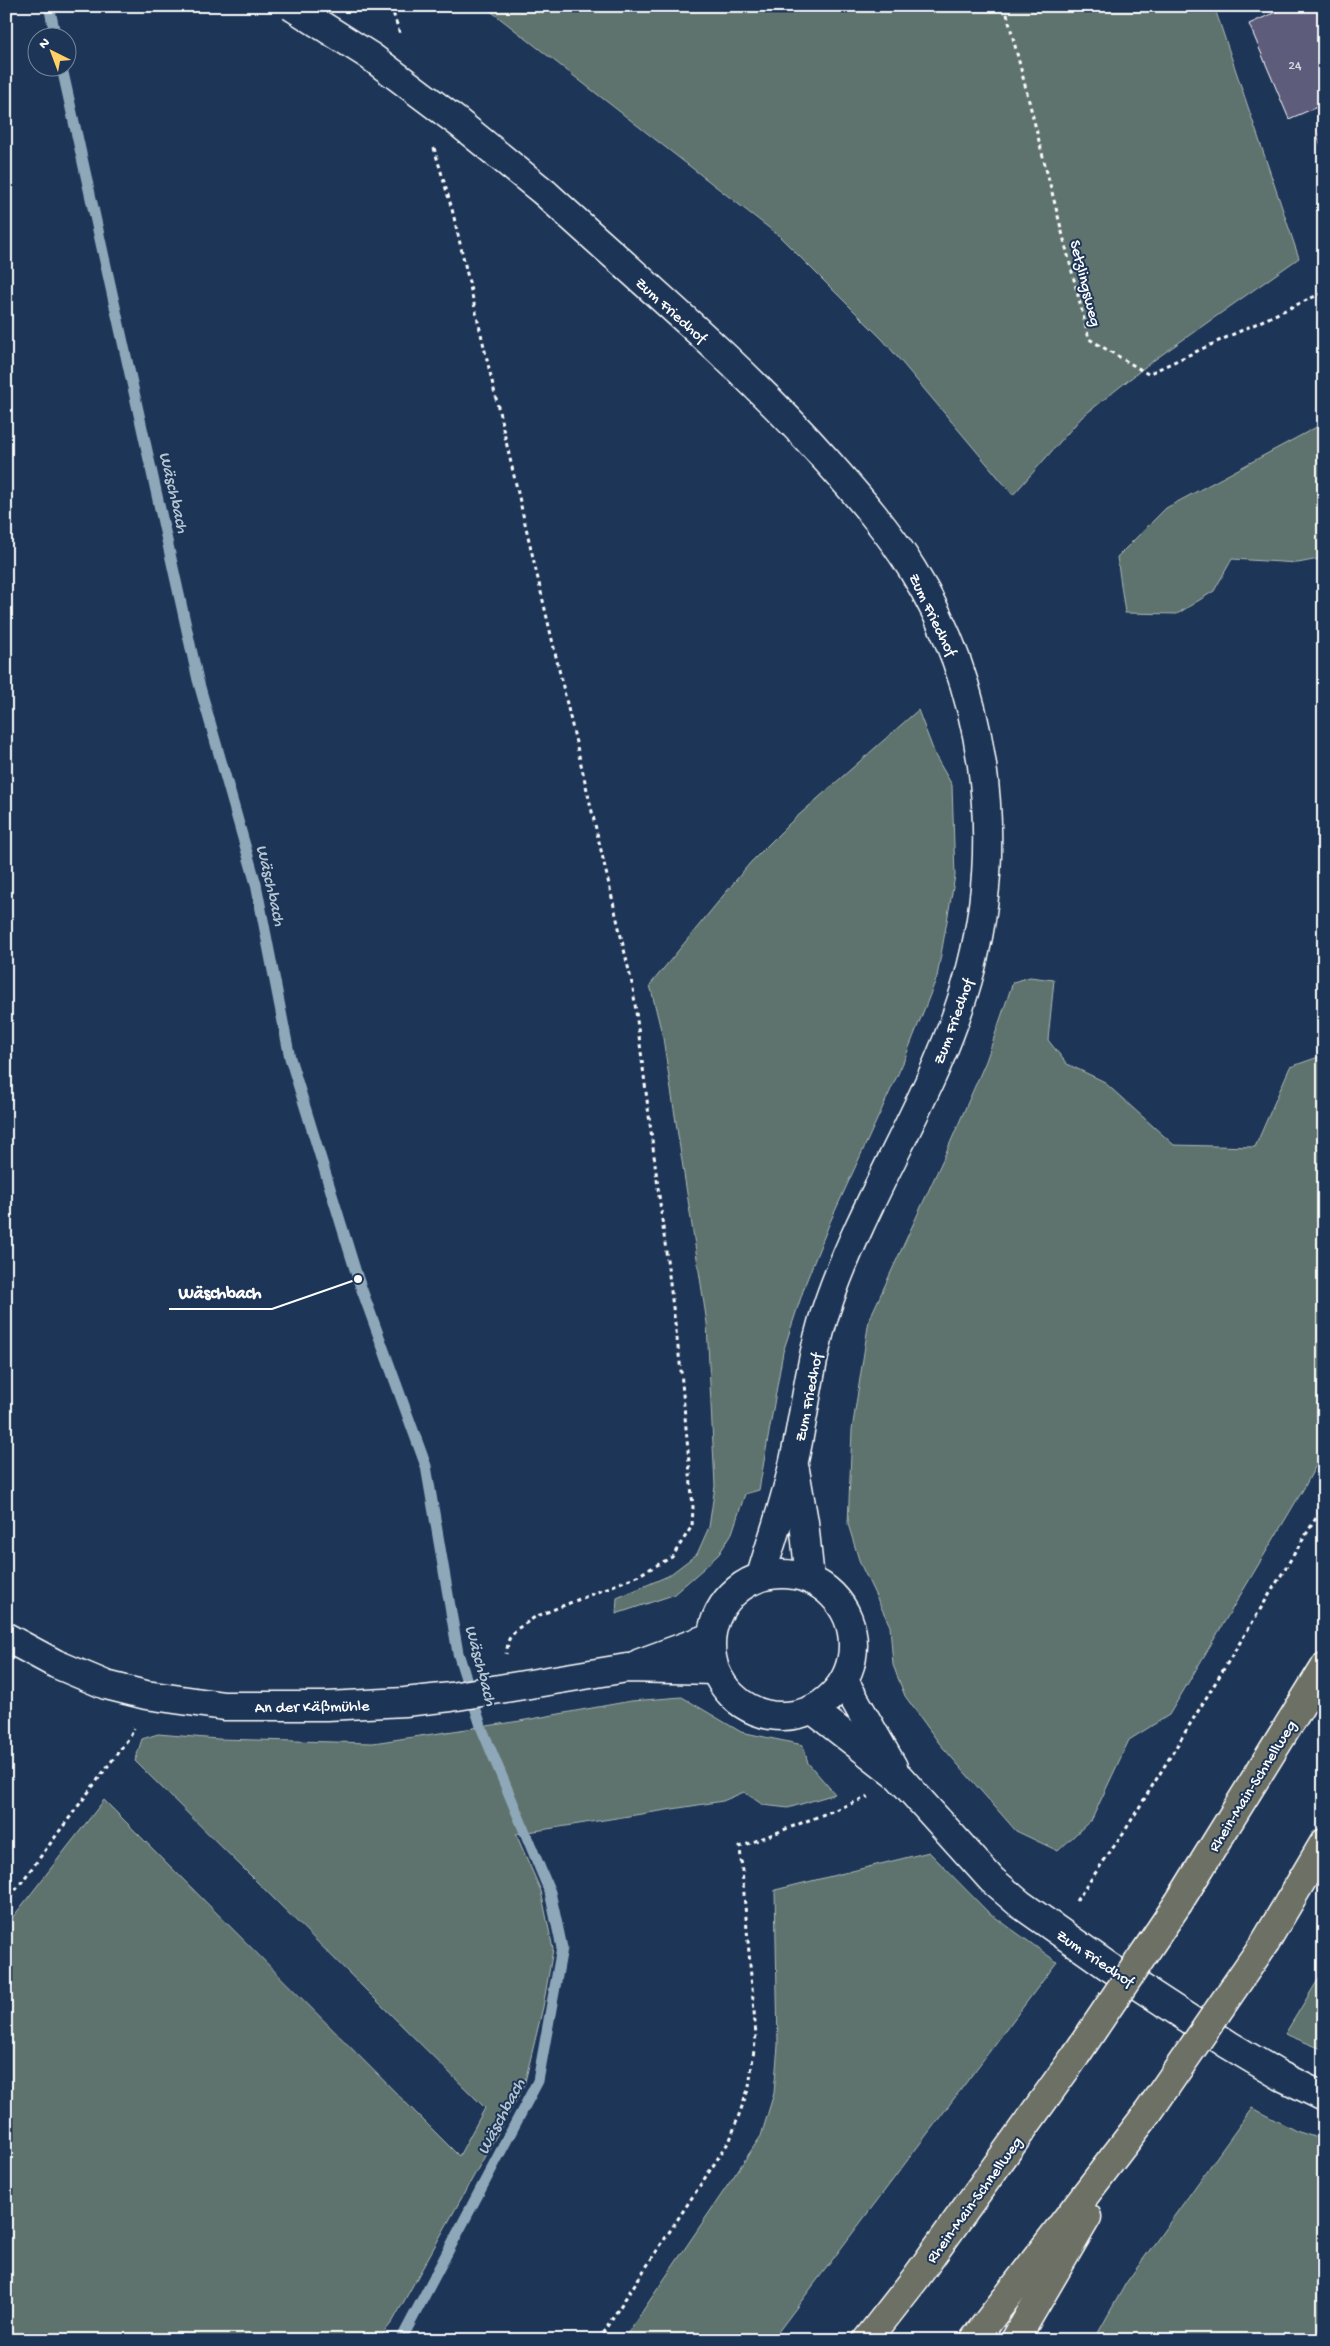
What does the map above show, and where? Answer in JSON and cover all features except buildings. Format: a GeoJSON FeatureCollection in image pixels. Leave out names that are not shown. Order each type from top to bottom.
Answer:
{"type":"FeatureCollection","features":[{"type":"Feature","properties":{"kind":"highway","name":"Rhein-Main-Schnellweg"},"geometry":{"type":"LineString","coordinates":[[867,2340],[916,2279],[1076,2055],[1179,1902],[1324,1668]]}},
{"type":"Feature","properties":{"kind":"highway"},"geometry":{"type":"LineString","coordinates":[[974,2340],[1147,2114],[1266,1941],[1324,1843]]}},
{"type":"Feature","properties":{"kind":"highway"},"geometry":{"type":"LineString","coordinates":[[1015,2340],[1147,2114]]}},
{"type":"Feature","properties":{"kind":"street","name":"Zum Friedhof"},"geometry":{"type":"LineString","coordinates":[[291,6],[377,61],[459,123],[545,193],[740,370],[815,447],[882,524],[913,570],[937,615],[956,661],[970,707],[982,770],[987,818],[987,864],[982,914],[971,968],[956,1017],[933,1074],[846,1253],[828,1303],[815,1350],[794,1464],[761,1576]]}},
{"type":"Feature","properties":{"kind":"street","name":"Zum Friedhof"},"geometry":{"type":"LineString","coordinates":[[794,1464],[804,1522],[810,1579]]}},
{"type":"Feature","properties":{"kind":"street"},"geometry":{"type":"LineString","coordinates":[[786,1574],[810,1579],[838,1599],[847,1614],[853,1631],[854,1648],[851,1665],[844,1681],[830,1698],[813,1710],[780,1717],[763,1714],[748,1708],[734,1698],[723,1685],[715,1670],[711,1654],[711,1637],[716,1617],[727,1599],[742,1585],[761,1576],[786,1574]]}},
{"type":"Feature","properties":{"kind":"street","name":"An der Käßmühle"},"geometry":{"type":"LineString","coordinates":[[6,1637],[56,1664],[106,1684],[146,1695],[224,1706],[278,1707],[405,1702],[451,1697],[627,1668],[715,1670]]}},
{"type":"Feature","properties":{"kind":"street","name":"An der Käßmühle"},"geometry":{"type":"LineString","coordinates":[[627,1668],[711,1637]]}},
{"type":"Feature","properties":{"kind":"street","name":"Zum Friedhof"},"geometry":{"type":"LineString","coordinates":[[844,1681],[898,1778]]}},
{"type":"Feature","properties":{"kind":"street","name":"Zum Friedhof"},"geometry":{"type":"LineString","coordinates":[[813,1710],[898,1778],[992,1880],[1020,1904],[1093,1956],[1229,2045],[1281,2076],[1324,2097]]}},
{"type":"Feature","properties":{"kind":"path"},"geometry":{"type":"LineString","coordinates":[[391,6],[402,43]]}},
{"type":"Feature","properties":{"kind":"path","name":"Setzlingsweg"},"geometry":{"type":"LineString","coordinates":[[1005,6],[1088,339],[1148,374],[1324,292]]}},
{"type":"Feature","properties":{"kind":"path"},"geometry":{"type":"LineString","coordinates":[[433,144],[452,209],[633,988],[681,1372],[693,1508],[692,1526],[672,1557],[637,1576],[535,1618],[517,1629],[509,1639],[506,1657]]}},
{"type":"Feature","properties":{"kind":"path"},"geometry":{"type":"LineString","coordinates":[[1072,1905],[1126,1829],[1324,1505]]}},
{"type":"Feature","properties":{"kind":"path"},"geometry":{"type":"LineString","coordinates":[[6,1903],[131,1735],[146,1695]]}},
{"type":"Feature","properties":{"kind":"path"},"geometry":{"type":"LineString","coordinates":[[598,2340],[730,2140],[749,2087],[756,2036],[740,1848],[862,1800],[898,1778]]}},
{"type":"Feature","properties":{"kind":"green space"},"geometry":{"type":"Polygon","coordinates":[[[484,6],[1214,6],[1299,258],[1150,363],[1082,417],[1013,495],[883,340],[778,235],[484,6]]]}},
{"type":"Feature","properties":{"kind":"green space"},"geometry":{"type":"Polygon","coordinates":[[[1324,423],[1324,558],[1298,563],[1232,559],[1214,591],[1177,614],[1125,613],[1117,557],[1166,508],[1324,423]]]}},
{"type":"Feature","properties":{"kind":"green space"},"geometry":{"type":"Polygon","coordinates":[[[918,710],[936,757],[952,785],[955,876],[937,977],[903,1063],[830,1222],[806,1282],[783,1352],[759,1490],[745,1494],[732,1533],[719,1554],[703,1569],[673,1595],[616,1614],[617,1598],[668,1576],[697,1554],[709,1527],[715,1486],[707,1323],[663,1038],[650,985],[750,863],[791,822],[918,710]]]}},
{"type":"Feature","properties":{"kind":"green space"},"geometry":{"type":"Polygon","coordinates":[[[1030,977],[1054,980],[1048,1040],[1067,1064],[1103,1081],[1174,1145],[1255,1147],[1290,1067],[1324,1055],[1324,1450],[1304,1488],[1169,1715],[1129,1740],[1092,1819],[1058,1851],[1016,1831],[939,1743],[905,1696],[893,1665],[890,1626],[860,1563],[848,1524],[852,1430],[869,1320],[986,1061],[1013,982],[1030,977]]]}},
{"type":"Feature","properties":{"kind":"green space"},"geometry":{"type":"Polygon","coordinates":[[[682,1697],[741,1732],[803,1745],[808,1763],[835,1794],[788,1808],[763,1805],[744,1792],[723,1801],[516,1834],[541,1891],[553,1949],[543,2007],[524,2086],[393,2321],[378,2340],[6,2340],[6,1926],[104,1800],[459,2156],[485,2108],[135,1761],[142,1739],[158,1734],[218,1739],[373,1743],[520,1721],[631,1701],[682,1697]]]}},
{"type":"Feature","properties":{"kind":"green space"},"geometry":{"type":"Polygon","coordinates":[[[929,1852],[988,1912],[1057,1962],[772,2340],[623,2340],[761,2136],[774,2093],[778,2045],[775,1890],[929,1852]]]}},
{"type":"Feature","properties":{"kind":"green space"},"geometry":{"type":"Polygon","coordinates":[[[1324,1970],[1324,2050],[1285,2034],[1324,1970]]]}},
{"type":"Feature","properties":{"kind":"green space"},"geometry":{"type":"Polygon","coordinates":[[[1252,2108],[1296,2131],[1324,2140],[1324,2340],[1094,2340],[1126,2283],[1252,2108]]]}},
{"type":"Feature","properties":{"kind":"waterway","name":"Wäschbach"},"geometry":{"type":"LineString","coordinates":[[49,6],[54,28]]}},
{"type":"Feature","properties":{"kind":"waterway","name":"Wäschbach"},"geometry":{"type":"LineString","coordinates":[[64,78],[198,680],[256,884],[290,1058],[358,1279],[426,1466],[458,1653],[482,1729],[550,1892],[562,1948],[538,2081],[401,2340]]}},
{"type":"Feature","properties":{"kind":"place","name":"Wäschbach"},"geometry":{"type":"Point","coordinates":[358,1279]}}]}
